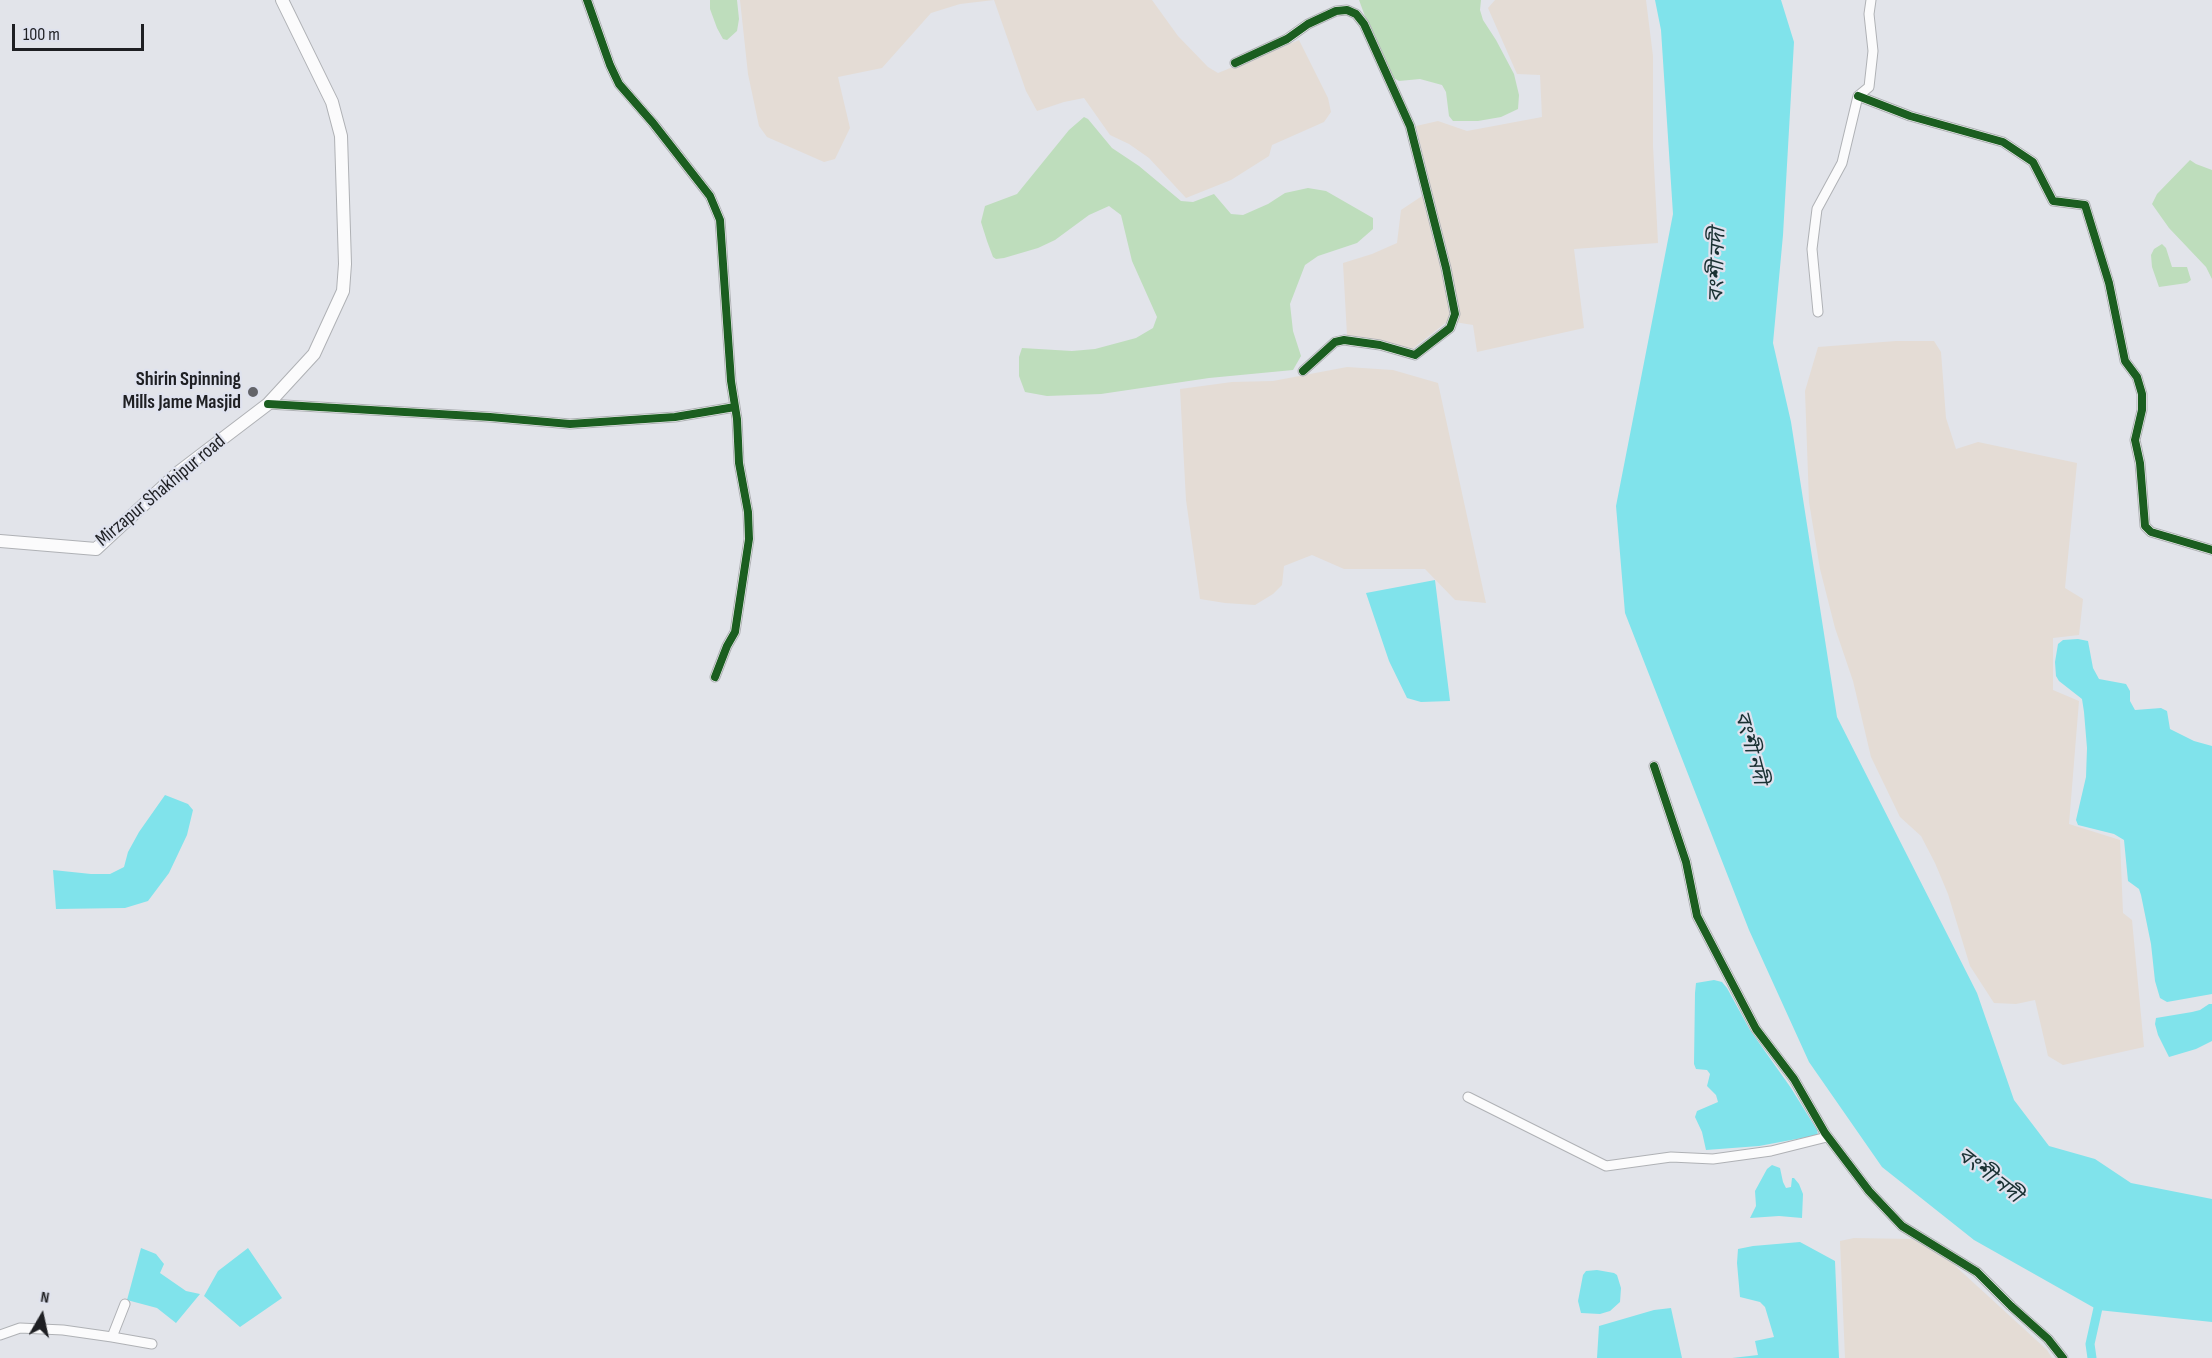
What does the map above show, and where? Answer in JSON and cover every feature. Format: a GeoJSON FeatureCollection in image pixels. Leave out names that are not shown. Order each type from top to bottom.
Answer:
{"type":"FeatureCollection","features":[{"type":"Feature","properties":{"kind":"main road","name":"Mirzapur Shakhipur road"},"geometry":{"type":"LineString","coordinates":[[0,541],[96,549],[180,471],[268,404],[314,354],[343,291],[345,264],[341,136],[332,102],[282,0]]}},
{"type":"Feature","properties":{"kind":"street"},"geometry":{"type":"LineString","coordinates":[[587,0],[610,65],[620,84],[710,196],[720,220],[731,381],[739,463],[748,512],[749,539],[735,632],[715,677]]}},
{"type":"Feature","properties":{"kind":"street"},"geometry":{"type":"LineString","coordinates":[[1818,312],[1812,249],[1817,209],[1842,163],[1858,96],[1869,87],[1873,51],[1869,14],[1871,0]]}},
{"type":"Feature","properties":{"kind":"street"},"geometry":{"type":"LineString","coordinates":[[1235,63],[1287,39],[1308,24],[1336,11],[1347,10],[1356,14],[1364,24],[1410,126],[1446,268],[1455,314],[1450,328],[1415,355],[1380,345],[1344,340],[1335,342],[1303,371]]}},
{"type":"Feature","properties":{"kind":"street"},"geometry":{"type":"LineString","coordinates":[[1858,96],[1910,117],[2003,142],[2033,162],[2053,201],[2085,205],[2109,283],[2125,362],[2137,377],[2142,394],[2142,410],[2135,440],[2140,463],[2145,526],[2151,532],[2212,550]]}},
{"type":"Feature","properties":{"kind":"street"},"geometry":{"type":"LineString","coordinates":[[268,404],[570,424],[675,417],[735,407]]}},
{"type":"Feature","properties":{"kind":"street"},"geometry":{"type":"LineString","coordinates":[[1654,766],[1686,862],[1696,916],[1756,1029],[1794,1079],[1827,1137],[1869,1191],[1902,1226],[1977,1272],[2048,1339],[2063,1358]]}},
{"type":"Feature","properties":{"kind":"street"},"geometry":{"type":"LineString","coordinates":[[1468,1097],[1606,1166],[1671,1157],[1713,1159],[1771,1151],[1827,1137]]}},
{"type":"Feature","properties":{"kind":"street"},"geometry":{"type":"LineString","coordinates":[[112,1337],[125,1305]]}},
{"type":"Feature","properties":{"kind":"street"},"geometry":{"type":"LineString","coordinates":[[0,1335],[20,1328],[63,1330],[152,1344]]}},
{"type":"Feature","properties":{"kind":"shaded area"},"geometry":{"type":"Polygon","coordinates":[[[740,0],[994,0],[960,4],[931,13],[882,68],[838,77],[850,128],[835,159],[824,162],[767,137],[759,126],[748,74],[740,0]]]}},
{"type":"Feature","properties":{"kind":"shaded area"},"geometry":{"type":"Polygon","coordinates":[[[994,0],[1152,0],[1178,36],[1208,67],[1218,73],[1299,40],[1328,98],[1331,112],[1324,122],[1272,145],[1269,156],[1231,180],[1186,198],[1149,158],[1129,144],[1110,135],[1084,98],[1037,111],[1026,91],[994,0]]]}},
{"type":"Feature","properties":{"kind":"shaded area"},"geometry":{"type":"Polygon","coordinates":[[[1495,0],[1646,0],[1653,56],[1653,146],[1658,243],[1574,249],[1584,328],[1477,352],[1473,325],[1448,321],[1411,350],[1347,335],[1343,263],[1397,243],[1401,210],[1431,190],[1416,126],[1438,121],[1467,131],[1542,117],[1540,75],[1517,74],[1488,8],[1495,0]]]}},
{"type":"Feature","properties":{"kind":"shaded area"},"geometry":{"type":"Polygon","coordinates":[[[1896,341],[1934,341],[1941,352],[1946,418],[1956,449],[1978,442],[2077,463],[2065,588],[2083,599],[2079,635],[2053,638],[2053,690],[2079,701],[2069,824],[2120,840],[2123,913],[2132,920],[2144,1047],[2063,1065],[2048,1056],[2035,1000],[2016,1004],[1994,1003],[1970,966],[1948,894],[1935,863],[1921,836],[1900,817],[1871,757],[1853,681],[1835,628],[1820,569],[1809,502],[1805,391],[1818,347],[1896,341]]]}},
{"type":"Feature","properties":{"kind":"shaded area"},"geometry":{"type":"Polygon","coordinates":[[[1347,367],[1393,370],[1438,383],[1486,603],[1455,600],[1425,569],[1344,569],[1312,555],[1284,566],[1282,585],[1273,594],[1255,605],[1200,599],[1186,500],[1180,389],[1232,382],[1273,381],[1347,367]]]}},
{"type":"Feature","properties":{"kind":"shaded area"},"geometry":{"type":"Polygon","coordinates":[[[1854,1238],[1912,1239],[1952,1263],[2047,1350],[2052,1358],[1845,1358],[1840,1241],[1854,1238]]]}},
{"type":"Feature","properties":{"kind":"green space"},"geometry":{"type":"Polygon","coordinates":[[[710,0],[737,0],[739,19],[737,31],[727,40],[723,39],[717,28],[710,9],[710,0]]]}},
{"type":"Feature","properties":{"kind":"green space"},"geometry":{"type":"Polygon","coordinates":[[[1359,0],[1481,0],[1480,10],[1483,20],[1514,74],[1519,95],[1518,109],[1501,117],[1478,121],[1453,121],[1449,116],[1446,92],[1442,85],[1420,79],[1399,81],[1392,77],[1380,57],[1359,0]]]}},
{"type":"Feature","properties":{"kind":"green space"},"geometry":{"type":"Polygon","coordinates":[[[1084,117],[1112,148],[1139,166],[1181,201],[1193,202],[1214,194],[1231,214],[1243,215],[1268,204],[1285,193],[1308,188],[1326,191],[1373,218],[1373,229],[1357,243],[1318,256],[1305,265],[1290,304],[1293,331],[1301,356],[1293,370],[1209,378],[1101,394],[1047,396],[1025,392],[1019,376],[1019,357],[1022,348],[1072,351],[1095,349],[1136,338],[1153,328],[1157,317],[1132,261],[1121,215],[1109,206],[1089,215],[1055,240],[1038,248],[1004,258],[993,257],[987,241],[981,222],[985,206],[1017,194],[1069,130],[1084,117]]]}},
{"type":"Feature","properties":{"kind":"green space"},"geometry":{"type":"Polygon","coordinates":[[[2190,160],[2212,170],[2212,279],[2206,267],[2169,228],[2152,204],[2157,194],[2190,160]]]}},
{"type":"Feature","properties":{"kind":"green space"},"geometry":{"type":"Polygon","coordinates":[[[2162,244],[2166,248],[2172,267],[2187,267],[2191,280],[2187,283],[2159,287],[2152,267],[2151,255],[2154,249],[2162,244]]]}},
{"type":"Feature","properties":{"kind":"water","name":"বংশী নদী"},"geometry":{"type":"Polygon","coordinates":[[[1655,0],[1781,0],[1794,42],[1783,235],[1773,343],[1791,422],[1837,717],[1977,993],[2014,1100],[2049,1146],[2095,1159],[2131,1183],[2212,1199],[2212,1322],[2098,1310],[1974,1240],[1882,1167],[1809,1062],[1749,930],[1625,613],[1616,506],[1673,214],[1661,30],[1655,0]]]}},
{"type":"Feature","properties":{"kind":"water"},"geometry":{"type":"Polygon","coordinates":[[[1435,580],[1450,701],[1421,702],[1407,698],[1389,661],[1366,593],[1435,580]]]}},
{"type":"Feature","properties":{"kind":"water"},"geometry":{"type":"Polygon","coordinates":[[[2063,640],[2088,641],[2093,668],[2099,679],[2126,684],[2135,710],[2161,708],[2167,711],[2170,729],[2194,741],[2212,746],[2212,994],[2167,1002],[2160,998],[2155,981],[2151,944],[2141,895],[2139,889],[2128,881],[2124,840],[2114,834],[2078,825],[2076,820],[2086,777],[2087,748],[2084,712],[2082,699],[2056,676],[2055,662],[2058,644],[2063,640]]]}},
{"type":"Feature","properties":{"kind":"water"},"geometry":{"type":"Polygon","coordinates":[[[165,795],[188,804],[193,810],[187,835],[169,873],[148,901],[125,908],[56,909],[53,870],[110,874],[124,867],[128,852],[139,832],[165,795]]]}},
{"type":"Feature","properties":{"kind":"water"},"geometry":{"type":"Polygon","coordinates":[[[1714,980],[1722,982],[1727,988],[1750,1030],[1791,1088],[1818,1135],[1759,1146],[1706,1150],[1702,1132],[1695,1117],[1697,1111],[1718,1102],[1716,1095],[1707,1086],[1710,1074],[1707,1070],[1696,1069],[1694,1064],[1695,993],[1696,983],[1714,980]]]}},
{"type":"Feature","properties":{"kind":"water"},"geometry":{"type":"Polygon","coordinates":[[[2212,1004],[2212,1041],[2196,1049],[2169,1057],[2158,1035],[2156,1018],[2200,1010],[2212,1004]]]}},
{"type":"Feature","properties":{"kind":"water"},"geometry":{"type":"Polygon","coordinates":[[[1772,1165],[1780,1168],[1786,1188],[1791,1187],[1792,1178],[1799,1184],[1803,1194],[1802,1218],[1779,1216],[1750,1218],[1756,1206],[1755,1191],[1767,1169],[1772,1165]]]}},
{"type":"Feature","properties":{"kind":"water"},"geometry":{"type":"Polygon","coordinates":[[[1800,1242],[1835,1261],[1839,1358],[1732,1358],[1758,1355],[1755,1341],[1774,1337],[1765,1307],[1760,1302],[1740,1297],[1738,1249],[1800,1242]]]}},
{"type":"Feature","properties":{"kind":"water"},"geometry":{"type":"Polygon","coordinates":[[[141,1248],[156,1254],[164,1264],[160,1273],[186,1291],[200,1294],[176,1323],[157,1308],[127,1300],[141,1248]]]}},
{"type":"Feature","properties":{"kind":"water"},"geometry":{"type":"Polygon","coordinates":[[[248,1248],[282,1298],[240,1327],[204,1296],[218,1271],[248,1248]]]}},
{"type":"Feature","properties":{"kind":"water"},"geometry":{"type":"Polygon","coordinates":[[[1597,1270],[1617,1275],[1621,1288],[1620,1302],[1610,1311],[1600,1314],[1581,1313],[1578,1301],[1583,1275],[1586,1271],[1597,1270]]]}},
{"type":"Feature","properties":{"kind":"water"},"geometry":{"type":"Polygon","coordinates":[[[1671,1308],[1682,1358],[1597,1358],[1599,1326],[1654,1310],[1671,1308]]]}},
{"type":"Feature","properties":{"kind":"waterway"},"geometry":{"type":"LineString","coordinates":[[2092,1358],[2090,1344],[2100,1299]]}},
{"type":"Feature","properties":{"kind":"cycle path"},"geometry":{"type":"LineString","coordinates":[[587,0],[619,84],[710,196],[720,220],[731,381],[737,419],[739,463],[748,512],[749,539],[735,632],[715,677]]}},
{"type":"Feature","properties":{"kind":"cycle path"},"geometry":{"type":"LineString","coordinates":[[1235,63],[1287,39],[1308,24],[1336,11],[1347,10],[1356,14],[1364,24],[1410,126],[1446,268],[1455,314],[1450,328],[1415,355],[1380,345],[1344,340],[1335,342],[1303,371]]}},
{"type":"Feature","properties":{"kind":"cycle path"},"geometry":{"type":"LineString","coordinates":[[1858,96],[1910,116],[2003,142],[2033,162],[2053,201],[2085,205],[2109,283],[2125,361],[2137,377],[2142,394],[2142,410],[2135,440],[2140,463],[2145,526],[2151,532],[2212,550]]}},
{"type":"Feature","properties":{"kind":"cycle path"},"geometry":{"type":"LineString","coordinates":[[268,404],[570,424],[675,417],[735,407]]}},
{"type":"Feature","properties":{"kind":"cycle path"},"geometry":{"type":"LineString","coordinates":[[1654,766],[1686,862],[1697,916],[1756,1029],[1794,1079],[1825,1133],[1869,1191],[1902,1226],[1977,1272],[2048,1339],[2063,1358]]}},
{"type":"Feature","properties":{"kind":"place","name":"Shirin Spinning Mills Jame Masjid"},"geometry":{"type":"Point","coordinates":[253,392]}}]}
